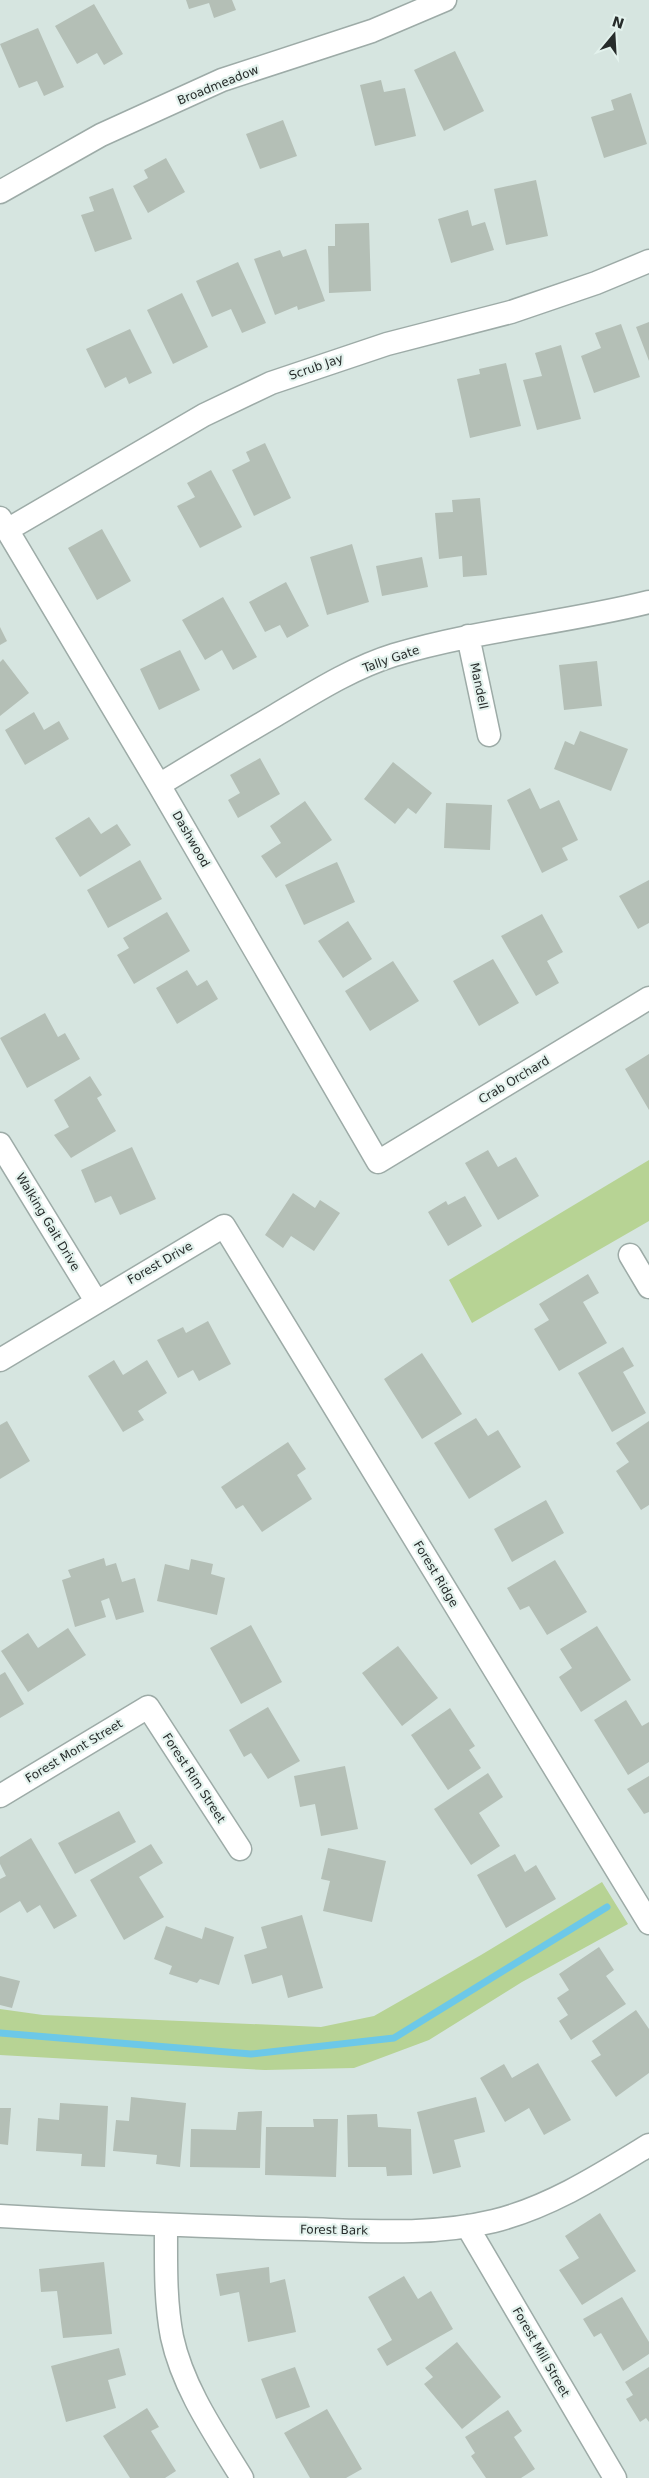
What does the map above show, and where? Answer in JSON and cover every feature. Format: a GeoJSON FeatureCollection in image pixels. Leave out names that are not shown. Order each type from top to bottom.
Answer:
{"type":"FeatureCollection","features":[{"type":"Feature","properties":{"kind":"street","name":"Broadmeadow"},"geometry":{"type":"LineString","coordinates":[[0,192],[100,135],[222,80],[372,31],[446,0]]}},
{"type":"Feature","properties":{"kind":"street","name":"Scrub Jay"},"geometry":{"type":"LineString","coordinates":[[4,524],[204,415],[271,383],[387,344],[511,312],[596,283],[649,261]]}},
{"type":"Feature","properties":{"kind":"street","name":"Dashwood"},"geometry":{"type":"LineString","coordinates":[[4,524],[159,785],[378,1162]]}},
{"type":"Feature","properties":{"kind":"street","name":"Tally Gate"},"geometry":{"type":"LineString","coordinates":[[159,785],[308,695],[350,673],[393,656],[468,636],[597,615],[649,602]]}},
{"type":"Feature","properties":{"kind":"street","name":"Mandell"},"geometry":{"type":"LineString","coordinates":[[468,636],[489,735]]}},
{"type":"Feature","properties":{"kind":"street","name":"Crab Orchard"},"geometry":{"type":"LineString","coordinates":[[378,1162],[649,998]]}},
{"type":"Feature","properties":{"kind":"street","name":"Walking Gait Drive"},"geometry":{"type":"LineString","coordinates":[[0,1144],[96,1301]]}},
{"type":"Feature","properties":{"kind":"street","name":"Forest Drive"},"geometry":{"type":"LineString","coordinates":[[0,1360],[224,1226]]}},
{"type":"Feature","properties":{"kind":"street","name":"Forest Ridge"},"geometry":{"type":"LineString","coordinates":[[224,1226],[649,1923]]}},
{"type":"Feature","properties":{"kind":"street"},"geometry":{"type":"LineString","coordinates":[[630,1255],[649,1287]]}},
{"type":"Feature","properties":{"kind":"street","name":"Forest Mont Street"},"geometry":{"type":"LineString","coordinates":[[0,1796],[148,1707]]}},
{"type":"Feature","properties":{"kind":"street","name":"Forest Rim Street"},"geometry":{"type":"LineString","coordinates":[[148,1707],[240,1849]]}},
{"type":"Feature","properties":{"kind":"street","name":"Forest Bark"},"geometry":{"type":"LineString","coordinates":[[0,2216],[166,2226],[417,2232],[467,2226],[527,2211],[584,2184],[649,2145]]}},
{"type":"Feature","properties":{"kind":"street"},"geometry":{"type":"LineString","coordinates":[[166,2226],[168,2310],[180,2365],[204,2416],[242,2478]]}},
{"type":"Feature","properties":{"kind":"street","name":"Forest Mill Street"},"geometry":{"type":"LineString","coordinates":[[467,2226],[615,2478]]}},
{"type":"Feature","properties":{"kind":"green space"},"geometry":{"type":"Polygon","coordinates":[[[649,1160],[649,1221],[472,1323],[449,1280],[649,1160]]]}},
{"type":"Feature","properties":{"kind":"green space"},"geometry":{"type":"Polygon","coordinates":[[[602,1882],[628,1924],[522,1982],[429,2040],[354,2068],[265,2070],[0,2055],[0,2009],[43,2015],[321,2027],[374,2016],[481,1955],[602,1882]]]}},
{"type":"Feature","properties":{"kind":"building"},"geometry":{"type":"Polygon","coordinates":[[[186,0],[232,0],[236,10],[214,18],[209,3],[189,9],[186,0]]]}},
{"type":"Feature","properties":{"kind":"building"},"geometry":{"type":"Polygon","coordinates":[[[94,4],[123,54],[104,65],[97,53],[77,64],[55,26],[94,4]]]}},
{"type":"Feature","properties":{"kind":"building"},"geometry":{"type":"Polygon","coordinates":[[[38,28],[64,87],[44,96],[37,81],[19,88],[0,44],[38,28]]]}},
{"type":"Feature","properties":{"kind":"building"},"geometry":{"type":"Polygon","coordinates":[[[455,51],[484,111],[444,131],[414,70],[455,51]]]}},
{"type":"Feature","properties":{"kind":"building"},"geometry":{"type":"Polygon","coordinates":[[[381,80],[384,92],[405,88],[416,136],[375,146],[360,85],[381,80]]]}},
{"type":"Feature","properties":{"kind":"building"},"geometry":{"type":"Polygon","coordinates":[[[631,93],[647,144],[604,158],[591,117],[614,110],[611,100],[631,93]]]}},
{"type":"Feature","properties":{"kind":"building"},"geometry":{"type":"Polygon","coordinates":[[[283,120],[297,156],[260,169],[246,134],[283,120]]]}},
{"type":"Feature","properties":{"kind":"building"},"geometry":{"type":"Polygon","coordinates":[[[166,158],[185,192],[148,213],[133,186],[148,178],[144,170],[166,158]]]}},
{"type":"Feature","properties":{"kind":"building"},"geometry":{"type":"Polygon","coordinates":[[[536,180],[548,236],[506,245],[494,189],[536,180]]]}},
{"type":"Feature","properties":{"kind":"building"},"geometry":{"type":"Polygon","coordinates":[[[113,188],[132,239],[95,252],[81,215],[94,211],[89,197],[113,188]]]}},
{"type":"Feature","properties":{"kind":"building"},"geometry":{"type":"Polygon","coordinates":[[[468,210],[472,226],[485,222],[494,250],[451,263],[438,219],[468,210]]]}},
{"type":"Feature","properties":{"kind":"building"},"geometry":{"type":"Polygon","coordinates":[[[369,223],[371,291],[329,293],[328,246],[335,246],[335,224],[369,223]]]}},
{"type":"Feature","properties":{"kind":"building"},"geometry":{"type":"Polygon","coordinates":[[[306,249],[325,301],[298,310],[297,306],[275,315],[254,259],[280,250],[283,257],[306,249]]]}},
{"type":"Feature","properties":{"kind":"building"},"geometry":{"type":"Polygon","coordinates":[[[238,262],[266,323],[242,333],[231,309],[212,317],[196,281],[238,262]]]}},
{"type":"Feature","properties":{"kind":"building"},"geometry":{"type":"Polygon","coordinates":[[[182,293],[208,347],[173,364],[147,310],[182,293]]]}},
{"type":"Feature","properties":{"kind":"building"},"geometry":{"type":"Polygon","coordinates":[[[649,322],[649,361],[636,327],[649,322]]]}},
{"type":"Feature","properties":{"kind":"building"},"geometry":{"type":"Polygon","coordinates":[[[621,324],[640,377],[594,393],[581,356],[601,348],[595,333],[621,324]]]}},
{"type":"Feature","properties":{"kind":"building"},"geometry":{"type":"Polygon","coordinates":[[[130,329],[152,373],[129,384],[126,377],[105,388],[86,349],[130,329]]]}},
{"type":"Feature","properties":{"kind":"building"},"geometry":{"type":"Polygon","coordinates":[[[561,345],[581,419],[537,430],[523,380],[542,376],[535,353],[561,345]]]}},
{"type":"Feature","properties":{"kind":"building"},"geometry":{"type":"Polygon","coordinates":[[[506,363],[521,426],[470,438],[457,379],[480,374],[479,369],[506,363]]]}},
{"type":"Feature","properties":{"kind":"building"},"geometry":{"type":"Polygon","coordinates":[[[265,443],[291,498],[254,516],[232,470],[250,461],[246,452],[265,443]]]}},
{"type":"Feature","properties":{"kind":"building"},"geometry":{"type":"Polygon","coordinates":[[[211,470],[242,527],[200,548],[177,506],[195,497],[187,483],[211,470]]]}},
{"type":"Feature","properties":{"kind":"building"},"geometry":{"type":"Polygon","coordinates":[[[480,498],[487,575],[463,577],[462,556],[439,559],[435,513],[453,512],[452,500],[480,498]]]}},
{"type":"Feature","properties":{"kind":"building"},"geometry":{"type":"Polygon","coordinates":[[[102,529],[131,581],[97,600],[68,548],[102,529]]]}},
{"type":"Feature","properties":{"kind":"building"},"geometry":{"type":"Polygon","coordinates":[[[352,544],[369,602],[327,615],[310,557],[352,544]]]}},
{"type":"Feature","properties":{"kind":"building"},"geometry":{"type":"Polygon","coordinates":[[[422,557],[428,587],[382,596],[376,566],[422,557]]]}},
{"type":"Feature","properties":{"kind":"building"},"geometry":{"type":"Polygon","coordinates":[[[286,582],[309,626],[287,638],[280,625],[265,632],[249,602],[286,582]]]}},
{"type":"Feature","properties":{"kind":"building"},"geometry":{"type":"Polygon","coordinates":[[[223,597],[257,657],[233,670],[222,650],[205,660],[182,620],[223,597]]]}},
{"type":"Feature","properties":{"kind":"building"},"geometry":{"type":"Polygon","coordinates":[[[0,627],[7,641],[0,645],[0,627]]]}},
{"type":"Feature","properties":{"kind":"building"},"geometry":{"type":"Polygon","coordinates":[[[180,650],[200,690],[159,710],[140,669],[180,650]]]}},
{"type":"Feature","properties":{"kind":"building"},"geometry":{"type":"Polygon","coordinates":[[[3,659],[29,693],[0,716],[0,662],[3,659]]]}},
{"type":"Feature","properties":{"kind":"building"},"geometry":{"type":"Polygon","coordinates":[[[597,661],[602,706],[564,710],[559,665],[597,661]]]}},
{"type":"Feature","properties":{"kind":"building"},"geometry":{"type":"Polygon","coordinates":[[[34,712],[44,730],[59,721],[69,739],[25,765],[5,730],[34,712]]]}},
{"type":"Feature","properties":{"kind":"building"},"geometry":{"type":"Polygon","coordinates":[[[580,731],[628,749],[611,791],[554,769],[565,741],[574,745],[580,731]]]}},
{"type":"Feature","properties":{"kind":"building"},"geometry":{"type":"Polygon","coordinates":[[[260,758],[280,794],[238,818],[228,800],[240,793],[230,775],[260,758]]]}},
{"type":"Feature","properties":{"kind":"building"},"geometry":{"type":"Polygon","coordinates":[[[393,762],[432,793],[416,814],[408,808],[395,824],[364,799],[393,762]]]}},
{"type":"Feature","properties":{"kind":"building"},"geometry":{"type":"Polygon","coordinates":[[[530,788],[540,809],[559,800],[578,840],[562,848],[568,860],[542,873],[507,800],[530,788]]]}},
{"type":"Feature","properties":{"kind":"building"},"geometry":{"type":"Polygon","coordinates":[[[305,801],[332,840],[276,878],[261,856],[281,843],[270,826],[305,801]]]}},
{"type":"Feature","properties":{"kind":"building"},"geometry":{"type":"Polygon","coordinates":[[[446,803],[492,805],[490,850],[444,848],[446,803]]]}},
{"type":"Feature","properties":{"kind":"building"},"geometry":{"type":"Polygon","coordinates":[[[89,817],[101,834],[117,824],[131,845],[80,877],[55,838],[89,817]]]}},
{"type":"Feature","properties":{"kind":"building"},"geometry":{"type":"Polygon","coordinates":[[[140,860],[162,899],[108,928],[87,890],[140,860]]]}},
{"type":"Feature","properties":{"kind":"building"},"geometry":{"type":"Polygon","coordinates":[[[337,862],[355,902],[304,925],[285,885],[337,862]]]}},
{"type":"Feature","properties":{"kind":"building"},"geometry":{"type":"Polygon","coordinates":[[[649,880],[649,923],[638,929],[619,896],[649,880]]]}},
{"type":"Feature","properties":{"kind":"building"},"geometry":{"type":"Polygon","coordinates":[[[167,912],[190,951],[134,984],[117,955],[129,948],[123,938],[167,912]]]}},
{"type":"Feature","properties":{"kind":"building"},"geometry":{"type":"Polygon","coordinates":[[[542,914],[563,952],[547,961],[559,983],[536,996],[501,936],[542,914]]]}},
{"type":"Feature","properties":{"kind":"building"},"geometry":{"type":"Polygon","coordinates":[[[348,921],[372,959],[343,978],[318,941],[348,921]]]}},
{"type":"Feature","properties":{"kind":"building"},"geometry":{"type":"Polygon","coordinates":[[[493,959],[519,1003],[479,1026],[453,981],[493,959]]]}},
{"type":"Feature","properties":{"kind":"building"},"geometry":{"type":"Polygon","coordinates":[[[393,961],[419,1001],[370,1031],[345,991],[393,961]]]}},
{"type":"Feature","properties":{"kind":"building"},"geometry":{"type":"Polygon","coordinates":[[[187,970],[197,986],[207,980],[218,999],[177,1024],[156,988],[187,970]]]}},
{"type":"Feature","properties":{"kind":"building"},"geometry":{"type":"Polygon","coordinates":[[[45,1013],[58,1037],[65,1033],[80,1059],[27,1088],[0,1038],[45,1013]]]}},
{"type":"Feature","properties":{"kind":"building"},"geometry":{"type":"Polygon","coordinates":[[[649,1054],[649,1110],[625,1069],[649,1054]]]}},
{"type":"Feature","properties":{"kind":"building"},"geometry":{"type":"Polygon","coordinates":[[[90,1076],[102,1095],[97,1098],[116,1131],[71,1158],[54,1135],[69,1127],[54,1100],[90,1076]]]}},
{"type":"Feature","properties":{"kind":"building"},"geometry":{"type":"Polygon","coordinates":[[[132,1147],[156,1199],[120,1215],[111,1196],[95,1203],[81,1170],[132,1147]]]}},
{"type":"Feature","properties":{"kind":"building"},"geometry":{"type":"Polygon","coordinates":[[[488,1150],[498,1167],[516,1157],[539,1196],[498,1220],[465,1163],[488,1150]]]}},
{"type":"Feature","properties":{"kind":"building"},"geometry":{"type":"Polygon","coordinates":[[[293,1193],[315,1208],[320,1200],[340,1213],[314,1251],[291,1236],[283,1248],[265,1235],[293,1193]]]}},
{"type":"Feature","properties":{"kind":"building"},"geometry":{"type":"Polygon","coordinates":[[[465,1196],[482,1226],[448,1246],[428,1212],[446,1201],[448,1205],[465,1196]]]}},
{"type":"Feature","properties":{"kind":"building"},"geometry":{"type":"Polygon","coordinates":[[[588,1274],[599,1293],[583,1302],[607,1343],[559,1371],[534,1329],[549,1320],[539,1304],[588,1274]]]}},
{"type":"Feature","properties":{"kind":"building"},"geometry":{"type":"Polygon","coordinates":[[[208,1321],[231,1364],[199,1381],[193,1370],[178,1378],[157,1340],[183,1327],[186,1333],[208,1321]]]}},
{"type":"Feature","properties":{"kind":"building"},"geometry":{"type":"Polygon","coordinates":[[[623,1347],[634,1366],[623,1372],[646,1413],[612,1432],[578,1373],[623,1347]]]}},
{"type":"Feature","properties":{"kind":"building"},"geometry":{"type":"Polygon","coordinates":[[[422,1353],[462,1414],[422,1439],[384,1379],[422,1353]]]}},
{"type":"Feature","properties":{"kind":"building"},"geometry":{"type":"Polygon","coordinates":[[[114,1360],[123,1375],[147,1360],[167,1393],[138,1411],[144,1420],[123,1432],[88,1376],[114,1360]]]}},
{"type":"Feature","properties":{"kind":"building"},"geometry":{"type":"Polygon","coordinates":[[[476,1418],[488,1436],[498,1430],[521,1467],[469,1499],[434,1443],[476,1418]]]}},
{"type":"Feature","properties":{"kind":"building"},"geometry":{"type":"Polygon","coordinates":[[[7,1421],[30,1461],[0,1479],[0,1425],[7,1421]]]}},
{"type":"Feature","properties":{"kind":"building"},"geometry":{"type":"Polygon","coordinates":[[[649,1421],[649,1505],[641,1510],[616,1471],[629,1462],[616,1443],[649,1421]]]}},
{"type":"Feature","properties":{"kind":"building"},"geometry":{"type":"Polygon","coordinates":[[[288,1442],[306,1469],[297,1475],[312,1499],[262,1532],[243,1505],[236,1509],[221,1487],[288,1442]]]}},
{"type":"Feature","properties":{"kind":"building"},"geometry":{"type":"Polygon","coordinates":[[[546,1500],[564,1533],[512,1562],[494,1529],[546,1500]]]}},
{"type":"Feature","properties":{"kind":"building"},"geometry":{"type":"Polygon","coordinates":[[[104,1558],[106,1566],[116,1563],[122,1582],[135,1578],[144,1612],[116,1620],[109,1598],[101,1601],[106,1617],[75,1627],[62,1580],[71,1577],[68,1570],[104,1558]]]}},
{"type":"Feature","properties":{"kind":"building"},"geometry":{"type":"Polygon","coordinates":[[[191,1559],[213,1564],[211,1574],[225,1578],[217,1615],[157,1601],[165,1564],[189,1570],[191,1559]]]}},
{"type":"Feature","properties":{"kind":"building"},"geometry":{"type":"Polygon","coordinates":[[[555,1560],[587,1612],[547,1635],[529,1606],[520,1610],[507,1588],[555,1560]]]}},
{"type":"Feature","properties":{"kind":"building"},"geometry":{"type":"Polygon","coordinates":[[[251,1625],[282,1682],[241,1704],[210,1648],[251,1625]]]}},
{"type":"Feature","properties":{"kind":"building"},"geometry":{"type":"Polygon","coordinates":[[[597,1626],[631,1680],[581,1712],[559,1677],[572,1668],[560,1649],[597,1626]]]}},
{"type":"Feature","properties":{"kind":"building"},"geometry":{"type":"Polygon","coordinates":[[[68,1628],[86,1655],[28,1692],[1,1651],[28,1633],[38,1648],[68,1628]]]}},
{"type":"Feature","properties":{"kind":"building"},"geometry":{"type":"Polygon","coordinates":[[[398,1646],[438,1698],[402,1726],[362,1673],[398,1646]]]}},
{"type":"Feature","properties":{"kind":"building"},"geometry":{"type":"Polygon","coordinates":[[[5,1672],[24,1704],[0,1718],[0,1675],[5,1672]]]}},
{"type":"Feature","properties":{"kind":"building"},"geometry":{"type":"Polygon","coordinates":[[[626,1700],[642,1726],[649,1722],[649,1762],[628,1775],[594,1720],[626,1700]]]}},
{"type":"Feature","properties":{"kind":"building"},"geometry":{"type":"Polygon","coordinates":[[[268,1707],[300,1761],[268,1779],[251,1753],[244,1757],[229,1730],[268,1707]]]}},
{"type":"Feature","properties":{"kind":"building"},"geometry":{"type":"Polygon","coordinates":[[[450,1708],[475,1746],[469,1750],[481,1768],[448,1790],[411,1735],[450,1708]]]}},
{"type":"Feature","properties":{"kind":"building"},"geometry":{"type":"Polygon","coordinates":[[[345,1766],[358,1829],[321,1836],[315,1804],[300,1807],[294,1776],[345,1766]]]}},
{"type":"Feature","properties":{"kind":"building"},"geometry":{"type":"Polygon","coordinates":[[[488,1773],[503,1797],[479,1813],[500,1846],[471,1865],[434,1809],[488,1773]]]}},
{"type":"Feature","properties":{"kind":"building"},"geometry":{"type":"Polygon","coordinates":[[[649,1776],[649,1812],[644,1814],[627,1789],[649,1776]]]}},
{"type":"Feature","properties":{"kind":"building"},"geometry":{"type":"Polygon","coordinates":[[[119,1811],[136,1842],[75,1874],[58,1843],[119,1811]]]}},
{"type":"Feature","properties":{"kind":"building"},"geometry":{"type":"Polygon","coordinates":[[[31,1838],[77,1916],[54,1929],[40,1905],[27,1913],[20,1901],[0,1913],[0,1879],[6,1876],[0,1864],[0,1857],[31,1838]]]}},
{"type":"Feature","properties":{"kind":"building"},"geometry":{"type":"Polygon","coordinates":[[[151,1844],[163,1863],[139,1877],[164,1917],[124,1940],[90,1880],[151,1844]]]}},
{"type":"Feature","properties":{"kind":"building"},"geometry":{"type":"Polygon","coordinates":[[[328,1848],[386,1861],[372,1922],[323,1911],[330,1881],[321,1879],[328,1848]]]}},
{"type":"Feature","properties":{"kind":"building"},"geometry":{"type":"Polygon","coordinates":[[[515,1854],[525,1872],[536,1865],[556,1899],[506,1928],[477,1875],[515,1854]]]}},
{"type":"Feature","properties":{"kind":"building"},"geometry":{"type":"Polygon","coordinates":[[[302,1915],[323,1988],[288,1998],[282,1975],[252,1984],[244,1955],[267,1948],[261,1927],[302,1915]]]}},
{"type":"Feature","properties":{"kind":"building"},"geometry":{"type":"Polygon","coordinates":[[[166,1926],[202,1939],[205,1927],[234,1937],[219,1985],[200,1979],[197,1983],[169,1974],[172,1966],[154,1959],[166,1926]]]}},
{"type":"Feature","properties":{"kind":"building"},"geometry":{"type":"Polygon","coordinates":[[[599,1947],[614,1970],[606,1976],[626,2004],[571,2040],[559,2021],[568,2015],[557,1998],[569,1990],[559,1974],[599,1947]]]}},
{"type":"Feature","properties":{"kind":"building"},"geometry":{"type":"Polygon","coordinates":[[[0,1976],[20,1981],[12,2008],[0,2005],[0,1976]]]}},
{"type":"Feature","properties":{"kind":"building"},"geometry":{"type":"Polygon","coordinates":[[[636,2010],[649,2029],[649,2073],[616,2097],[591,2061],[601,2055],[592,2041],[636,2010]]]}},
{"type":"Feature","properties":{"kind":"building"},"geometry":{"type":"Polygon","coordinates":[[[538,2063],[571,2120],[544,2135],[529,2108],[505,2122],[480,2078],[504,2064],[512,2078],[538,2063]]]}},
{"type":"Feature","properties":{"kind":"building"},"geometry":{"type":"Polygon","coordinates":[[[131,2097],[186,2103],[180,2167],[156,2164],[157,2155],[113,2151],[116,2120],[129,2121],[131,2097]]]}},
{"type":"Feature","properties":{"kind":"building"},"geometry":{"type":"Polygon","coordinates":[[[476,2097],[485,2132],[454,2140],[461,2167],[433,2174],[417,2112],[476,2097]]]}},
{"type":"Feature","properties":{"kind":"building"},"geometry":{"type":"Polygon","coordinates":[[[60,2103],[108,2106],[105,2167],[81,2166],[82,2154],[36,2151],[38,2118],[59,2120],[60,2103]]]}},
{"type":"Feature","properties":{"kind":"building"},"geometry":{"type":"Polygon","coordinates":[[[0,2108],[11,2108],[8,2145],[0,2144],[0,2108]]]}},
{"type":"Feature","properties":{"kind":"building"},"geometry":{"type":"Polygon","coordinates":[[[262,2111],[260,2168],[190,2167],[191,2129],[236,2130],[238,2112],[262,2111]]]}},
{"type":"Feature","properties":{"kind":"building"},"geometry":{"type":"Polygon","coordinates":[[[377,2114],[378,2127],[411,2129],[412,2175],[387,2176],[386,2167],[348,2167],[347,2115],[377,2114]]]}},
{"type":"Feature","properties":{"kind":"building"},"geometry":{"type":"Polygon","coordinates":[[[313,2119],[338,2119],[336,2177],[265,2175],[266,2127],[314,2127],[313,2119]]]}},
{"type":"Feature","properties":{"kind":"building"},"geometry":{"type":"Polygon","coordinates":[[[600,2213],[636,2271],[582,2305],[559,2270],[579,2258],[565,2236],[600,2213]]]}},
{"type":"Feature","properties":{"kind":"building"},"geometry":{"type":"Polygon","coordinates":[[[104,2262],[112,2334],[63,2338],[57,2291],[41,2292],[39,2269],[104,2262]]]}},
{"type":"Feature","properties":{"kind":"building"},"geometry":{"type":"Polygon","coordinates":[[[269,2267],[270,2283],[285,2279],[296,2332],[248,2342],[239,2292],[220,2296],[216,2274],[269,2267]]]}},
{"type":"Feature","properties":{"kind":"building"},"geometry":{"type":"Polygon","coordinates":[[[404,2276],[418,2299],[431,2291],[453,2329],[387,2366],[377,2349],[392,2340],[368,2297],[404,2276]]]}},
{"type":"Feature","properties":{"kind":"building"},"geometry":{"type":"Polygon","coordinates":[[[622,2297],[649,2342],[649,2354],[623,2371],[601,2333],[594,2337],[583,2319],[622,2297]]]}},
{"type":"Feature","properties":{"kind":"building"},"geometry":{"type":"Polygon","coordinates":[[[457,2342],[501,2397],[462,2429],[424,2384],[433,2377],[425,2368],[457,2342]]]}},
{"type":"Feature","properties":{"kind":"building"},"geometry":{"type":"Polygon","coordinates":[[[119,2348],[126,2375],[108,2380],[116,2408],[66,2422],[51,2366],[119,2348]]]}},
{"type":"Feature","properties":{"kind":"building"},"geometry":{"type":"Polygon","coordinates":[[[295,2367],[310,2407],[276,2419],[261,2379],[295,2367]]]}},
{"type":"Feature","properties":{"kind":"building"},"geometry":{"type":"Polygon","coordinates":[[[649,2367],[649,2422],[646,2418],[640,2422],[626,2399],[633,2395],[625,2382],[649,2367]]]}},
{"type":"Feature","properties":{"kind":"building"},"geometry":{"type":"Polygon","coordinates":[[[147,2408],[159,2427],[151,2431],[176,2471],[165,2478],[130,2478],[103,2436],[147,2408]]]}},
{"type":"Feature","properties":{"kind":"building"},"geometry":{"type":"Polygon","coordinates":[[[327,2409],[362,2469],[346,2478],[310,2478],[284,2433],[327,2409]]]}},
{"type":"Feature","properties":{"kind":"building"},"geometry":{"type":"Polygon","coordinates":[[[508,2410],[522,2431],[514,2437],[535,2469],[521,2478],[486,2478],[471,2456],[475,2453],[465,2437],[508,2410]]]}},
{"type":"Feature","properties":{"kind":"waterway"},"geometry":{"type":"LineString","coordinates":[[0,2033],[251,2054],[394,2038],[607,1907]]}}]}
